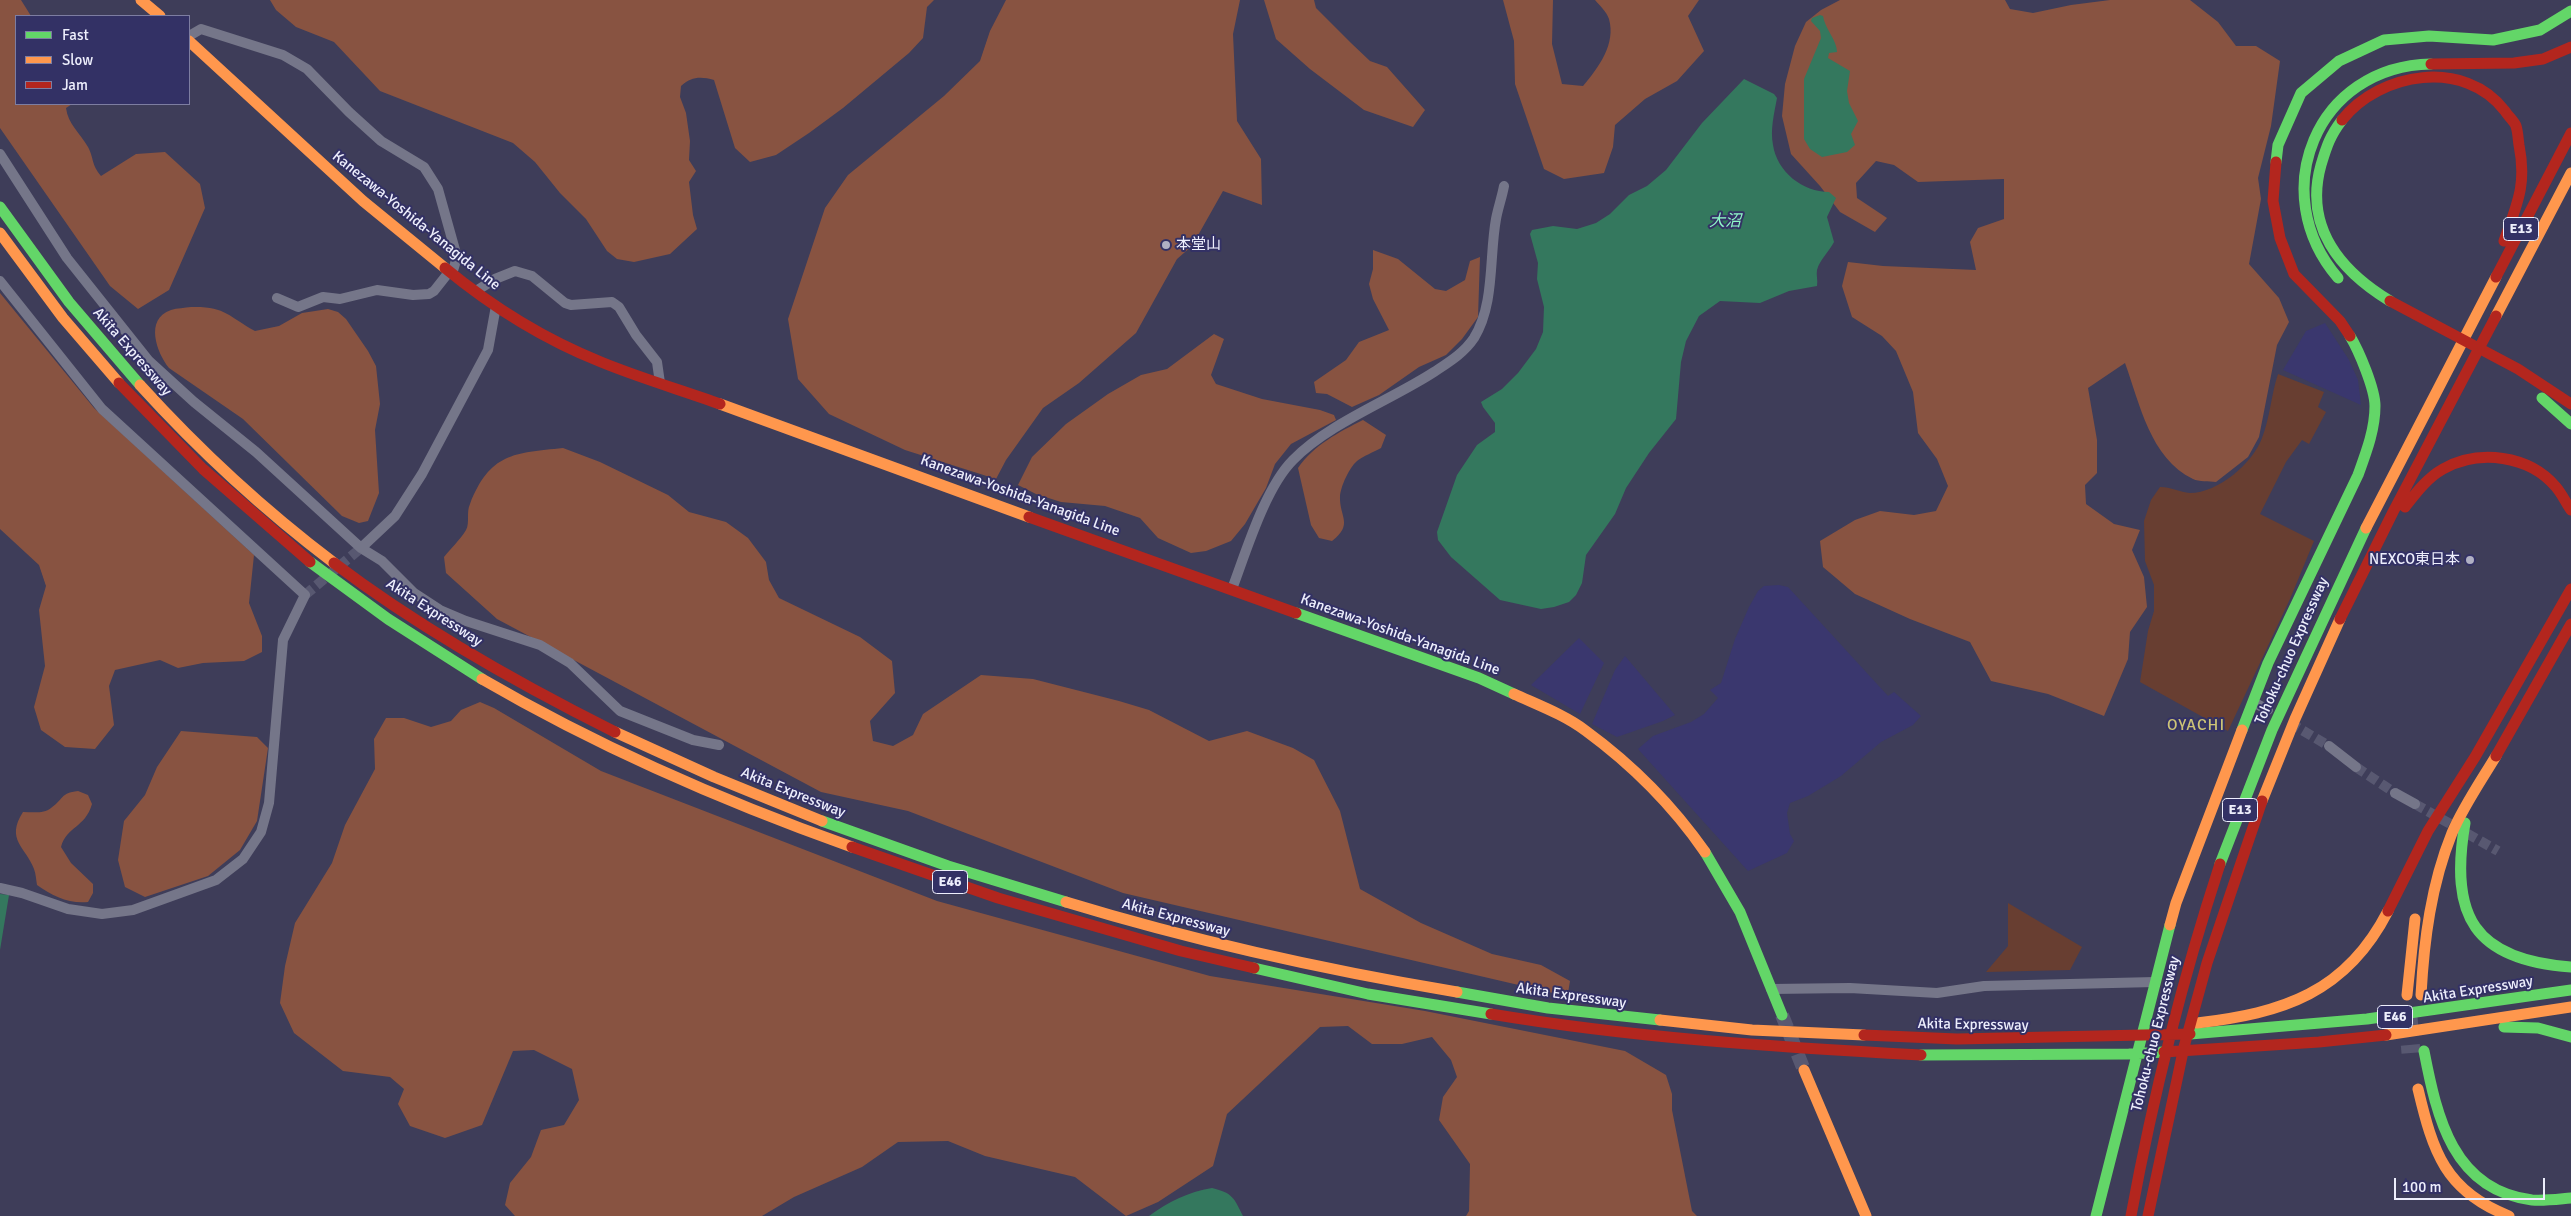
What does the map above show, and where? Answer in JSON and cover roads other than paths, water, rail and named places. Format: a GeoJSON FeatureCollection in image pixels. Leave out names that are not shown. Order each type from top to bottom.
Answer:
{"type":"FeatureCollection","features":[{"type":"Feature","properties":{"kind":"main road"},"geometry":{"type":"LineString","coordinates":[[141,0],[159,15]]}},
{"type":"Feature","properties":{"kind":"main road"},"geometry":{"type":"LineString","coordinates":[[2096,1216],[2176,903],[2268,663],[2358,475],[2369,444],[2375,405],[2360,352],[2340,321],[2294,274],[2280,238],[2274,201],[2278,145],[2301,93],[2339,61],[2384,40],[2429,36],[2493,40],[2540,30],[2571,11]]}},
{"type":"Feature","properties":{"kind":"main road","name":"Kanezawa-Yoshida-Yanagida Line"},"geometry":{"type":"LineString","coordinates":[[190,42],[363,201],[451,273],[496,306],[555,340],[601,362],[870,456],[984,501],[1479,678],[1538,705],[1585,730],[1638,776],[1684,822],[1714,865],[1740,912],[1782,1015]]}},
{"type":"Feature","properties":{"kind":"main road"},"geometry":{"type":"LineString","coordinates":[[2346,286],[2320,255],[2308,227],[2303,199],[2306,162],[2312,142],[2321,124],[2333,107],[2362,82],[2398,67],[2421,63],[2509,63],[2548,56],[2571,47]]}},
{"type":"Feature","properties":{"kind":"main road"},"geometry":{"type":"LineString","coordinates":[[2471,324],[2515,210],[2521,188],[2524,170],[2518,132],[2510,117],[2498,103],[2468,82],[2449,76],[2430,75],[2391,82],[2372,91],[2355,104],[2333,130],[2321,154],[2316,191],[2318,209],[2329,244],[2351,273],[2368,287],[2532,378],[2571,404]]}},
{"type":"Feature","properties":{"kind":"main road","name":"Tohoku-chuo Expressway"},"geometry":{"type":"LineString","coordinates":[[2131,1216],[2172,1022],[2218,872],[2241,808],[2310,643],[2346,568],[2571,133]]}},
{"type":"Feature","properties":{"kind":"main road","name":"Tohoku-chuo Expressway"},"geometry":{"type":"LineString","coordinates":[[2148,1216],[2173,1092],[2204,972],[2233,878],[2287,739],[2367,563],[2571,173]]}},
{"type":"Feature","properties":{"kind":"main road","name":"Akita Expressway"},"geometry":{"type":"LineString","coordinates":[[0,207],[93,332],[176,423],[262,505],[346,572],[425,627],[509,678],[622,736],[794,811],[892,848],[1103,915],[1303,965],[1501,1002],[1684,1026],[1867,1038],[1994,1041],[2218,1034],[2412,1016],[2571,990]]}},
{"type":"Feature","properties":{"kind":"main road","name":"Akita Expressway"},"geometry":{"type":"LineString","coordinates":[[0,233],[81,341],[165,433],[252,516],[337,583],[419,640],[502,690],[598,740],[685,781],[887,861],[1098,928],[1300,979],[1399,999],[1591,1030],[1775,1047],[1961,1056],[2104,1054],[2218,1049],[2316,1042],[2413,1031],[2571,1007]]}},
{"type":"Feature","properties":{"kind":"main road"},"geometry":{"type":"LineString","coordinates":[[2444,343],[2486,366]]}},
{"type":"Feature","properties":{"kind":"main road"},"geometry":{"type":"LineString","coordinates":[[2520,384],[2544,399],[2571,424]]}},
{"type":"Feature","properties":{"kind":"main road"},"geometry":{"type":"LineString","coordinates":[[2287,739],[2378,553],[2410,499],[2424,482],[2457,462],[2493,456],[2512,459],[2544,474],[2556,486],[2571,510]]}},
{"type":"Feature","properties":{"kind":"main road"},"geometry":{"type":"LineString","coordinates":[[2562,605],[2571,583]]}},
{"type":"Feature","properties":{"kind":"main road"},"geometry":{"type":"LineString","coordinates":[[2067,1040],[2254,1015],[2282,1006],[2327,985],[2346,969],[2376,933],[2428,830],[2460,781],[2571,589]]}},
{"type":"Feature","properties":{"kind":"main road"},"geometry":{"type":"LineString","coordinates":[[2421,995],[2425,938],[2443,856],[2460,817],[2571,624]]}},
{"type":"Feature","properties":{"kind":"main road"},"geometry":{"type":"LineString","coordinates":[[2431,850],[2460,781]]}},
{"type":"Feature","properties":{"kind":"main road"},"geometry":{"type":"LineString","coordinates":[[2478,787],[2465,823],[2459,860],[2462,898],[2467,913],[2488,942],[2516,960],[2536,965],[2571,967]]}},
{"type":"Feature","properties":{"kind":"main road"},"geometry":{"type":"LineString","coordinates":[[2407,995],[2410,952],[2418,904]]}},
{"type":"Feature","properties":{"kind":"main road"},"geometry":{"type":"LineString","coordinates":[[2218,1049],[2334,1045],[2508,1026],[2551,1030],[2571,1037]]}},
{"type":"Feature","properties":{"kind":"main road"},"geometry":{"type":"LineString","coordinates":[[2424,1051],[2443,1134],[2456,1160],[2476,1186],[2493,1197],[2512,1204],[2525,1206],[2553,1204],[2571,1198]]}},
{"type":"Feature","properties":{"kind":"main road"},"geometry":{"type":"LineString","coordinates":[[1804,1070],[1866,1216]]}},
{"type":"Feature","properties":{"kind":"main road"},"geometry":{"type":"LineString","coordinates":[[2416,1077],[2430,1138],[2450,1177],[2477,1203],[2509,1216]]}},
{"type":"Feature","properties":{"kind":"street"},"geometry":{"type":"LineString","coordinates":[[190,35],[201,29],[283,55],[307,69],[349,112],[381,141],[424,167],[438,189],[457,257],[451,273],[434,292],[413,295],[377,290],[340,299],[323,297],[298,307],[276,298]]}},
{"type":"Feature","properties":{"kind":"street"},"geometry":{"type":"LineString","coordinates":[[0,154],[67,258],[149,361],[194,402],[256,452],[361,548],[382,561],[414,593],[440,610],[481,627],[540,645],[570,663],[620,711],[648,724],[693,740],[719,745]]}},
{"type":"Feature","properties":{"kind":"street"},"geometry":{"type":"LineString","coordinates":[[1232,590],[1260,518],[1276,484],[1293,460],[1319,440],[1418,382],[1458,355],[1474,338],[1483,320],[1496,220],[1504,186]]}},
{"type":"Feature","properties":{"kind":"street"},"geometry":{"type":"LineString","coordinates":[[476,291],[495,279],[515,271],[532,276],[564,303],[571,305],[612,302],[618,307],[636,335],[657,362],[660,383]]}},
{"type":"Feature","properties":{"kind":"street"},"geometry":{"type":"LineString","coordinates":[[0,281],[102,409],[305,595],[283,640],[269,803],[261,832],[243,859],[216,880],[133,910],[102,914],[68,909],[22,893],[0,888]]}},
{"type":"Feature","properties":{"kind":"street"},"geometry":{"type":"LineString","coordinates":[[361,548],[395,516],[422,474],[488,350],[496,306]]}},
{"type":"Feature","properties":{"kind":"street"},"geometry":{"type":"LineString","coordinates":[[2253,702],[2268,710]]}},
{"type":"Feature","properties":{"kind":"street"},"geometry":{"type":"LineString","coordinates":[[2329,746],[2356,767]]}},
{"type":"Feature","properties":{"kind":"street"},"geometry":{"type":"LineString","coordinates":[[2394,793],[2414,804]]}},
{"type":"Feature","properties":{"kind":"street"},"geometry":{"type":"LineString","coordinates":[[1771,989],[1850,988],[1937,993],[1984,986],[2155,982]]}},
{"type":"Feature","properties":{"kind":"water"},"geometry":{"type":"Polygon","coordinates":[[[1820,15],[1823,16],[1837,52],[1829,53],[1828,58],[1850,71],[1847,91],[1849,103],[1858,121],[1851,134],[1855,145],[1847,152],[1822,157],[1810,149],[1804,139],[1804,79],[1821,38],[1820,31],[1811,21],[1812,18],[1820,15]]]}},
{"type":"Feature","properties":{"kind":"water","name":"大沼"},"geometry":{"type":"Polygon","coordinates":[[[1744,79],[1774,94],[1777,98],[1772,139],[1775,155],[1786,172],[1801,184],[1819,191],[1829,192],[1836,198],[1827,217],[1834,242],[1818,266],[1817,286],[1789,291],[1760,303],[1720,301],[1699,316],[1686,341],[1681,362],[1676,419],[1649,453],[1626,488],[1615,514],[1586,555],[1582,583],[1576,595],[1569,602],[1541,609],[1500,600],[1451,557],[1438,540],[1437,532],[1457,475],[1477,445],[1495,432],[1495,423],[1481,402],[1502,389],[1518,373],[1536,349],[1543,332],[1544,307],[1537,279],[1538,263],[1530,234],[1532,230],[1553,226],[1577,229],[1596,223],[1610,214],[1629,195],[1647,186],[1666,170],[1702,123],[1744,79]]]}},
{"type":"Feature","properties":{"kind":"water"},"geometry":{"type":"Polygon","coordinates":[[[0,894],[9,895],[0,950],[0,894]]]}},
{"type":"Feature","properties":{"kind":"water"},"geometry":{"type":"Polygon","coordinates":[[[1212,1188],[1229,1194],[1243,1216],[1149,1216],[1179,1198],[1212,1188]]]}},
{"type":"Feature","properties":{"kind":"tunnel"},"geometry":{"type":"LineString","coordinates":[[305,595],[361,548]]}},
{"type":"Feature","properties":{"kind":"tunnel"},"geometry":{"type":"LineString","coordinates":[[2290,723],[2329,746]]}},
{"type":"Feature","properties":{"kind":"tunnel"},"geometry":{"type":"LineString","coordinates":[[2356,767],[2395,793]]}},
{"type":"Feature","properties":{"kind":"tunnel"},"geometry":{"type":"LineString","coordinates":[[2415,804],[2498,851]]}},
{"type":"Feature","properties":{"kind":"tunnel"},"geometry":{"type":"LineString","coordinates":[[1782,1015],[1804,1070]]}},
{"type":"Feature","properties":{"kind":"tunnel"},"geometry":{"type":"LineString","coordinates":[[2408,1017],[2411,1053]]}},
{"type":"Feature","properties":{"kind":"place","name":"本堂山"},"geometry":{"type":"Point","coordinates":[1166,245]}},
{"type":"Feature","properties":{"kind":"place","name":"NEXCO東日本"},"geometry":{"type":"Point","coordinates":[2470,560]}},
{"type":"Feature","properties":{"kind":"district","name":"OYACHI"},"geometry":{"type":"Point","coordinates":[2196,726]}}]}
